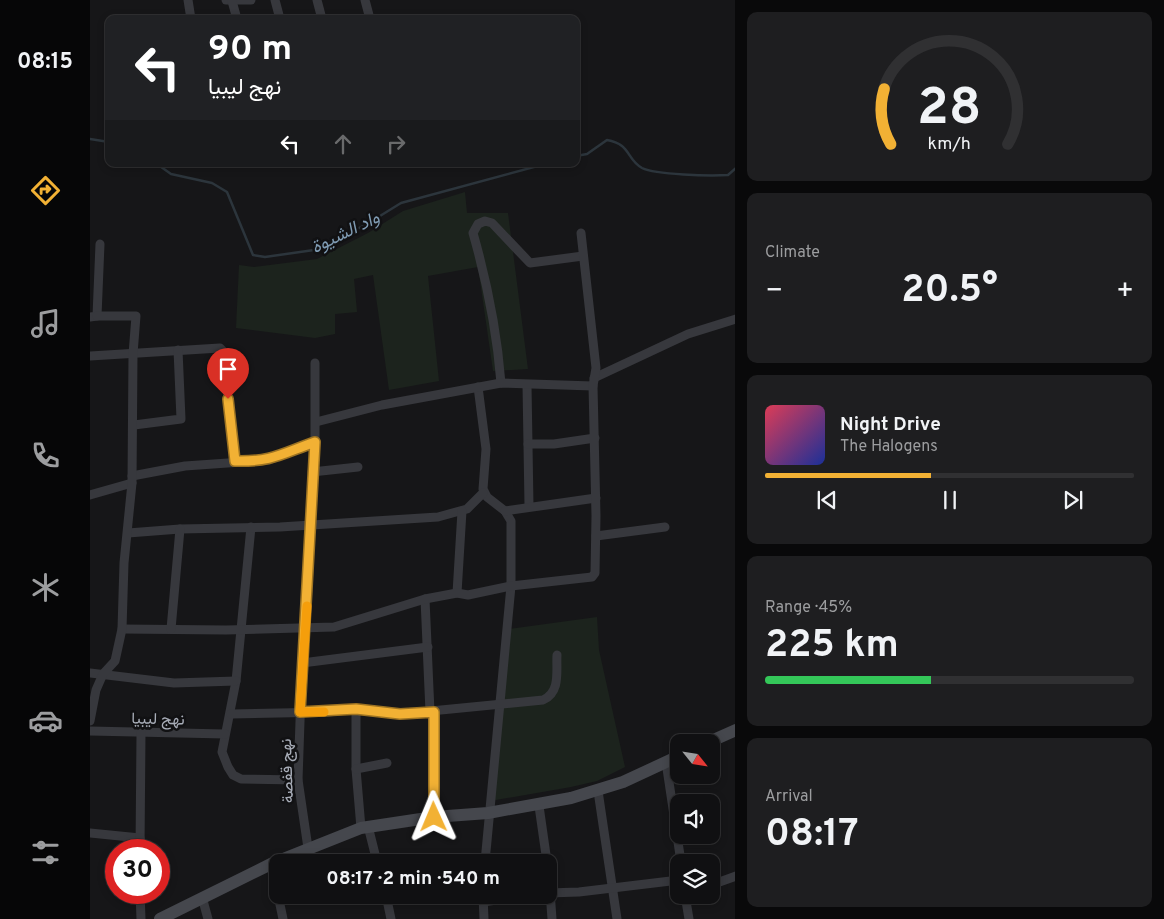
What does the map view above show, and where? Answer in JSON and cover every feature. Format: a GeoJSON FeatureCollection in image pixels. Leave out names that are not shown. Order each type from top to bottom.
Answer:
{"type":"FeatureCollection","features":[{"type":"Feature","properties":{"kind":"main road"},"geometry":{"type":"LineString","coordinates":[[720,737],[735,730]]}},
{"type":"Feature","properties":{"kind":"main road"},"geometry":{"type":"LineString","coordinates":[[293,854],[365,827],[434,817],[488,813],[538,806],[598,791],[623,782],[670,760]]}},
{"type":"Feature","properties":{"kind":"main road"},"geometry":{"type":"LineString","coordinates":[[160,919],[174,916],[202,897],[269,864]]}},
{"type":"Feature","properties":{"kind":"street"},"geometry":{"type":"LineString","coordinates":[[188,0],[190,15]]}},
{"type":"Feature","properties":{"kind":"street"},"geometry":{"type":"LineString","coordinates":[[235,15],[229,1],[250,0]]}},
{"type":"Feature","properties":{"kind":"street"},"geometry":{"type":"LineString","coordinates":[[275,0],[279,15]]}},
{"type":"Feature","properties":{"kind":"street"},"geometry":{"type":"LineString","coordinates":[[317,0],[321,15]]}},
{"type":"Feature","properties":{"kind":"street"},"geometry":{"type":"LineString","coordinates":[[365,0],[369,15]]}},
{"type":"Feature","properties":{"kind":"street"},"geometry":{"type":"LineString","coordinates":[[501,383],[499,353],[485,276],[474,233],[475,228],[485,221],[492,223],[525,261],[530,263],[583,256]]}},
{"type":"Feature","properties":{"kind":"street"},"geometry":{"type":"LineString","coordinates":[[122,629],[306,629],[337,626],[425,599],[457,593],[468,595],[510,586],[592,577],[595,573],[596,536],[594,382],[596,368],[581,234]]}},
{"type":"Feature","properties":{"kind":"street"},"geometry":{"type":"LineString","coordinates":[[90,722],[96,690],[104,674],[114,661],[122,629],[134,425],[133,354],[136,316],[93,317],[100,244]]}},
{"type":"Feature","properties":{"kind":"street"},"geometry":{"type":"LineString","coordinates":[[316,422],[382,405],[501,383],[527,385],[594,382],[688,334],[735,319]]}},
{"type":"Feature","properties":{"kind":"street"},"geometry":{"type":"LineString","coordinates":[[90,356],[216,347],[223,351],[235,461]]}},
{"type":"Feature","properties":{"kind":"street"},"geometry":{"type":"LineString","coordinates":[[134,425],[181,419],[178,350]]}},
{"type":"Feature","properties":{"kind":"street","name":"نهج قفصة"},"geometry":{"type":"LineString","coordinates":[[308,848],[298,780],[302,663],[306,629],[312,472],[316,422],[315,363]]}},
{"type":"Feature","properties":{"kind":"street"},"geometry":{"type":"LineString","coordinates":[[527,385],[529,506]]}},
{"type":"Feature","properties":{"kind":"street"},"geometry":{"type":"LineString","coordinates":[[128,533],[180,529],[310,526],[414,517],[428,518],[462,511],[472,505],[484,493],[486,449],[478,387]]}},
{"type":"Feature","properties":{"kind":"street"},"geometry":{"type":"LineString","coordinates":[[528,444],[554,444],[595,438]]}},
{"type":"Feature","properties":{"kind":"street"},"geometry":{"type":"LineString","coordinates":[[90,495],[132,479],[185,466],[235,461],[258,462],[278,457],[315,442]]}},
{"type":"Feature","properties":{"kind":"street"},"geometry":{"type":"LineString","coordinates":[[312,472],[358,467]]}},
{"type":"Feature","properties":{"kind":"street"},"geometry":{"type":"LineString","coordinates":[[484,493],[505,511],[511,521],[510,586],[485,854]]}},
{"type":"Feature","properties":{"kind":"street"},"geometry":{"type":"LineString","coordinates":[[505,511],[529,506],[596,498]]}},
{"type":"Feature","properties":{"kind":"street"},"geometry":{"type":"LineString","coordinates":[[457,593],[462,511]]}},
{"type":"Feature","properties":{"kind":"street"},"geometry":{"type":"LineString","coordinates":[[252,527],[236,681],[231,714],[224,734],[222,752],[233,775],[241,779],[298,780]]}},
{"type":"Feature","properties":{"kind":"street"},"geometry":{"type":"LineString","coordinates":[[596,536],[664,527]]}},
{"type":"Feature","properties":{"kind":"street"},"geometry":{"type":"LineString","coordinates":[[171,629],[180,529]]}},
{"type":"Feature","properties":{"kind":"street"},"geometry":{"type":"LineString","coordinates":[[425,599],[432,712],[434,817]]}},
{"type":"Feature","properties":{"kind":"street"},"geometry":{"type":"LineString","coordinates":[[302,663],[428,647]]}},
{"type":"Feature","properties":{"kind":"street"},"geometry":{"type":"LineString","coordinates":[[231,714],[356,709],[400,714],[498,706],[548,698],[556,686],[557,654]]}},
{"type":"Feature","properties":{"kind":"street"},"geometry":{"type":"LineString","coordinates":[[90,673],[174,683],[236,681]]}},
{"type":"Feature","properties":{"kind":"street"},"geometry":{"type":"LineString","coordinates":[[356,709],[356,769],[365,827],[374,854]]}},
{"type":"Feature","properties":{"kind":"street","name":"نهج ليبيا"},"geometry":{"type":"LineString","coordinates":[[90,731],[141,734],[224,734]]}},
{"type":"Feature","properties":{"kind":"street"},"geometry":{"type":"LineString","coordinates":[[90,833],[140,838],[141,734]]}},
{"type":"Feature","properties":{"kind":"street"},"geometry":{"type":"LineString","coordinates":[[666,762],[679,854]]}},
{"type":"Feature","properties":{"kind":"street"},"geometry":{"type":"LineString","coordinates":[[356,769],[386,763]]}},
{"type":"Feature","properties":{"kind":"street"},"geometry":{"type":"LineString","coordinates":[[598,791],[617,919]]}},
{"type":"Feature","properties":{"kind":"street"},"geometry":{"type":"LineString","coordinates":[[538,806],[546,854]]}},
{"type":"Feature","properties":{"kind":"street"},"geometry":{"type":"LineString","coordinates":[[720,882],[735,876]]}},
{"type":"Feature","properties":{"kind":"street"},"geometry":{"type":"LineString","coordinates":[[557,893],[579,892],[612,886],[670,881]]}},
{"type":"Feature","properties":{"kind":"street"},"geometry":{"type":"LineString","coordinates":[[202,897],[208,919]]}},
{"type":"Feature","properties":{"kind":"street"},"geometry":{"type":"LineString","coordinates":[[140,904],[141,919]]}},
{"type":"Feature","properties":{"kind":"street"},"geometry":{"type":"LineString","coordinates":[[280,904],[283,919]]}},
{"type":"Feature","properties":{"kind":"street"},"geometry":{"type":"LineString","coordinates":[[388,904],[391,919]]}},
{"type":"Feature","properties":{"kind":"street"},"geometry":{"type":"LineString","coordinates":[[483,904],[484,919]]}},
{"type":"Feature","properties":{"kind":"street"},"geometry":{"type":"LineString","coordinates":[[550,904],[552,919]]}},
{"type":"Feature","properties":{"kind":"street"},"geometry":{"type":"LineString","coordinates":[[686,904],[689,919]]}},
{"type":"Feature","properties":{"kind":"shaded area"},"geometry":{"type":"Polygon","coordinates":[[[465,192],[467,213],[508,213],[528,369],[493,371],[478,267],[428,276],[439,381],[389,390],[373,275],[354,279],[357,312],[335,314],[335,334],[315,338],[236,328],[239,265],[254,267],[317,259],[368,233],[403,211],[465,192]]]}},
{"type":"Feature","properties":{"kind":"shaded area"},"geometry":{"type":"Polygon","coordinates":[[[597,617],[599,650],[625,767],[597,781],[490,801],[509,629],[597,617]]]}},
{"type":"Feature","properties":{"kind":"waterway","name":"واد الشيوة"},"geometry":{"type":"LineString","coordinates":[[90,139],[105,141]]}},
{"type":"Feature","properties":{"kind":"waterway","name":"واد الشيوة"},"geometry":{"type":"LineString","coordinates":[[580,155],[587,154],[607,140],[620,145],[637,164],[649,170],[684,174],[728,175],[735,169]]}},
{"type":"Feature","properties":{"kind":"waterway","name":"واد الشيوة"},"geometry":{"type":"LineString","coordinates":[[161,167],[171,174],[212,183],[227,192],[253,255],[265,257],[314,250],[367,224],[401,203],[534,167]]}},
{"type":"Feature","properties":{"kind":"slow traffic"},"geometry":{"type":"LineString","coordinates":[[307,606],[300,712],[324,712]]}},
{"type":"Feature","properties":{"kind":"route"},"geometry":{"type":"LineString","coordinates":[[228,399],[235,461],[258,462],[278,457],[315,442],[300,712],[356,709],[400,714],[434,712],[434,817]]}}]}
